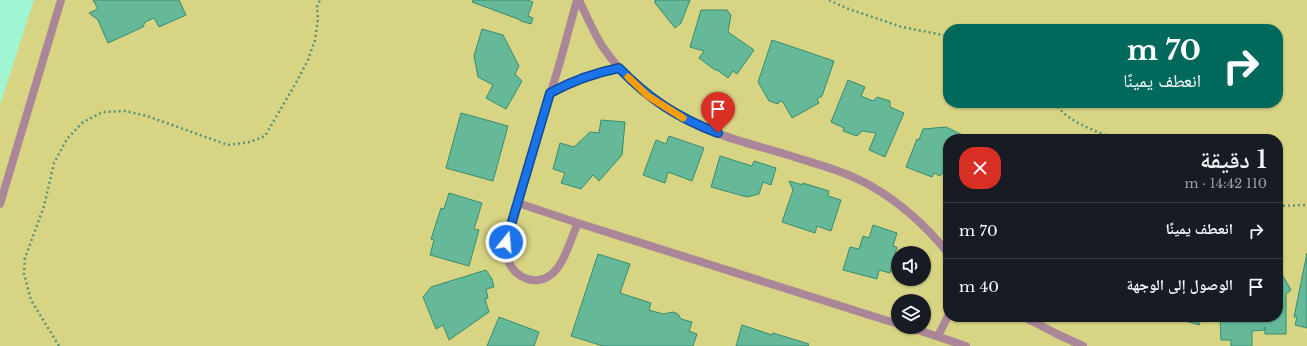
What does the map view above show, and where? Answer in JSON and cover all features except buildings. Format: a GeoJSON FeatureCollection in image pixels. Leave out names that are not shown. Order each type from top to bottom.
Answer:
{"type":"FeatureCollection","features":[{"type":"Feature","properties":{"kind":"street"},"geometry":{"type":"LineString","coordinates":[[0,204],[61,0]]}},
{"type":"Feature","properties":{"kind":"street"},"geometry":{"type":"LineString","coordinates":[[578,0],[602,45],[619,68],[648,96],[676,114],[699,126],[841,172],[871,186],[904,208],[918,220],[943,248]]}},
{"type":"Feature","properties":{"kind":"street"},"geometry":{"type":"LineString","coordinates":[[578,0],[506,242],[508,260],[512,268],[526,279],[535,281],[544,279],[553,273],[559,265],[578,223]]}},
{"type":"Feature","properties":{"kind":"street"},"geometry":{"type":"LineString","coordinates":[[550,93],[583,77],[619,68]]}},
{"type":"Feature","properties":{"kind":"street"},"geometry":{"type":"LineString","coordinates":[[518,203],[891,322]]}},
{"type":"Feature","properties":{"kind":"street"},"geometry":{"type":"LineString","coordinates":[[938,336],[945,322]]}},
{"type":"Feature","properties":{"kind":"street"},"geometry":{"type":"LineString","coordinates":[[1034,322],[1083,346]]}},
{"type":"Feature","properties":{"kind":"street"},"geometry":{"type":"LineString","coordinates":[[931,334],[966,346]]}},
{"type":"Feature","properties":{"kind":"path"},"geometry":{"type":"LineString","coordinates":[[59,346],[30,300],[24,274],[25,258],[44,206],[54,163],[67,139],[83,122],[103,112],[125,111],[147,116],[228,145],[250,142],[265,136],[308,60],[315,40],[318,19],[317,7],[320,0]]}},
{"type":"Feature","properties":{"kind":"path"},"geometry":{"type":"LineString","coordinates":[[829,0],[846,8],[902,27],[943,35]]}},
{"type":"Feature","properties":{"kind":"path"},"geometry":{"type":"LineString","coordinates":[[1058,108],[1082,126],[1103,134]]}},
{"type":"Feature","properties":{"kind":"path"},"geometry":{"type":"LineString","coordinates":[[1283,206],[1307,205]]}},
{"type":"Feature","properties":{"kind":"shaded area"},"geometry":{"type":"Polygon","coordinates":[[[34,0],[1307,0],[1307,346],[0,346],[0,105],[34,0]]]}},
{"type":"Feature","properties":{"kind":"slow traffic"},"geometry":{"type":"LineString","coordinates":[[628,77],[648,96],[683,118]]}},
{"type":"Feature","properties":{"kind":"route"},"geometry":{"type":"LineString","coordinates":[[506,242],[550,93],[561,87],[583,77],[619,68],[648,96],[664,107],[681,118],[718,133]]}}]}
